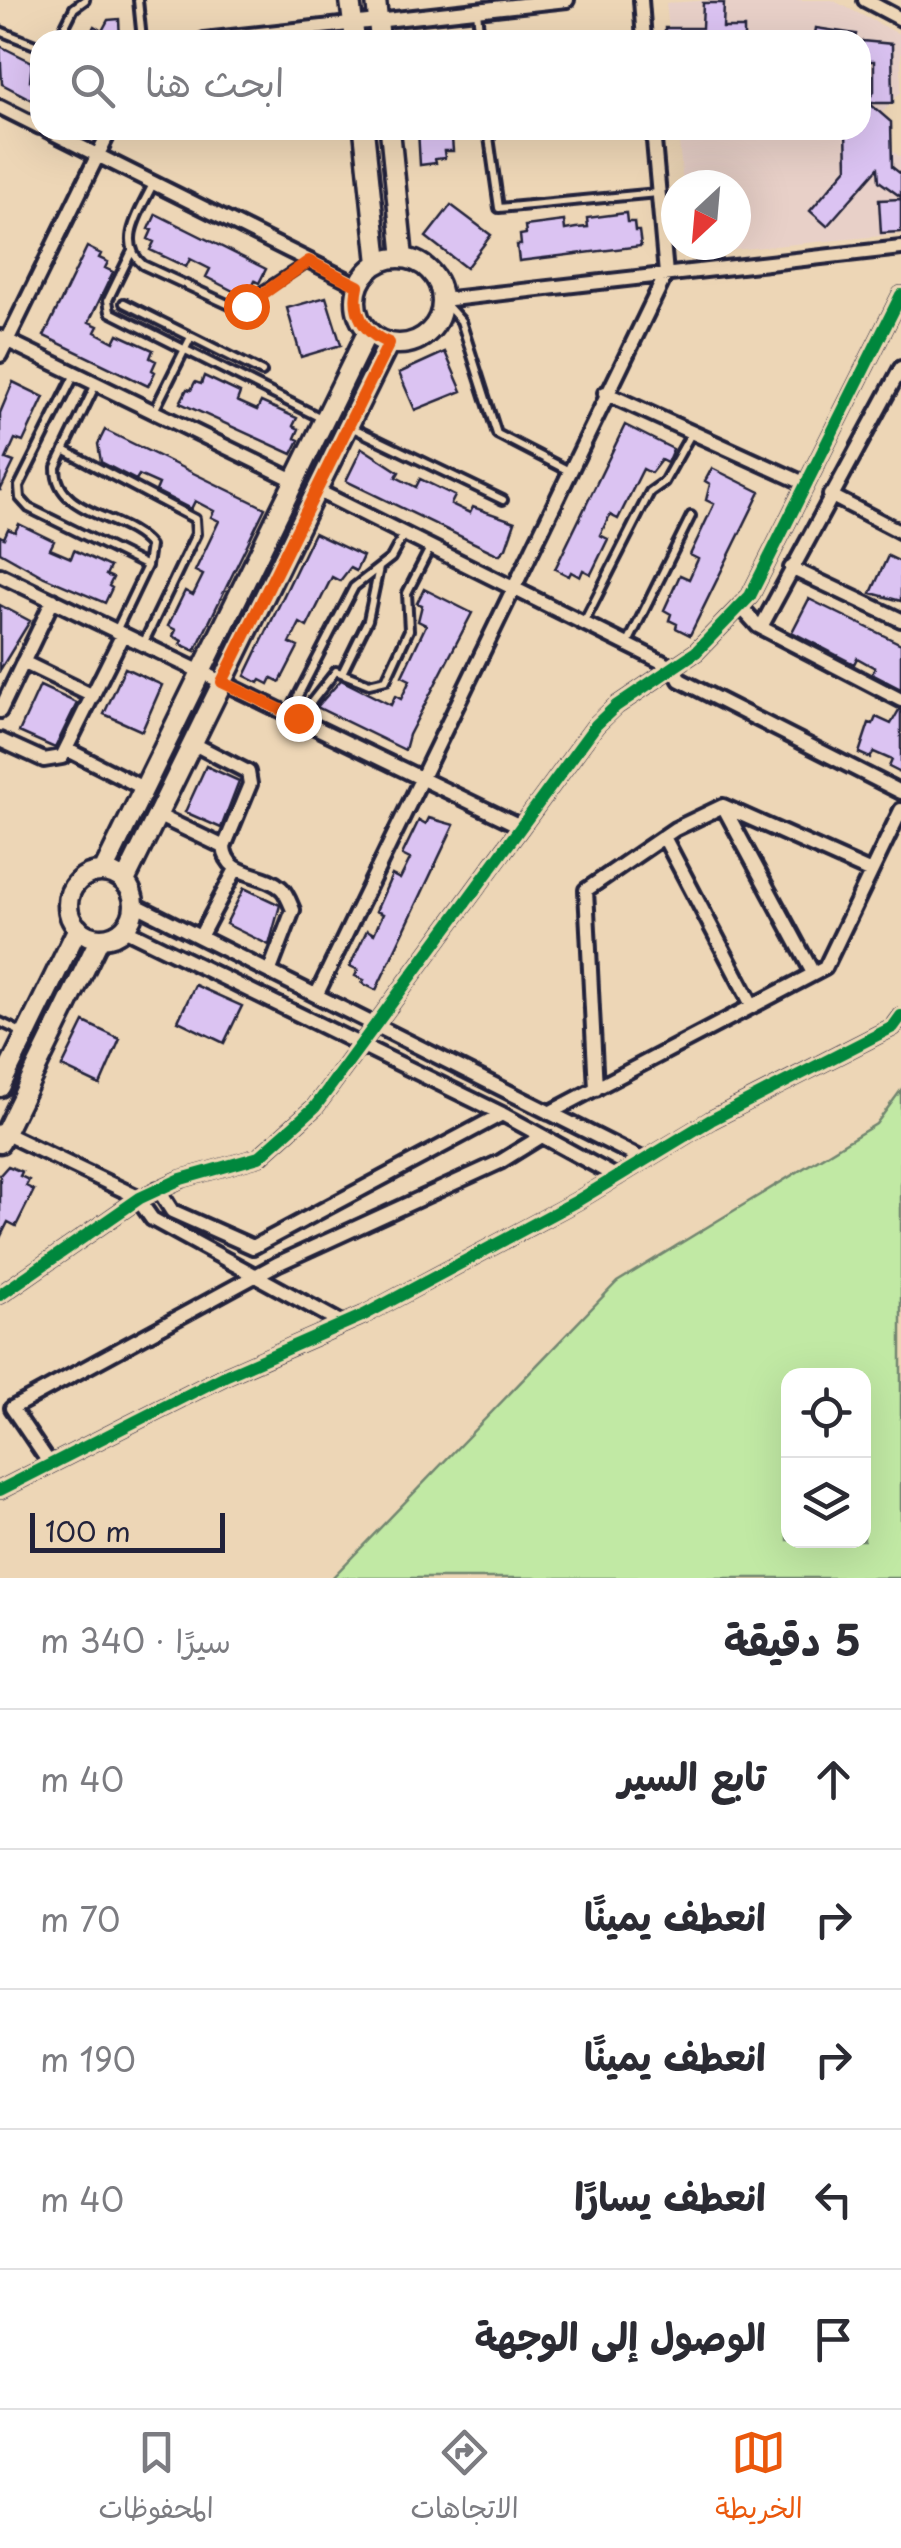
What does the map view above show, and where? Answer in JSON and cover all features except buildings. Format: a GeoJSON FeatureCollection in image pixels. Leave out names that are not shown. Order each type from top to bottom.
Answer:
{"type":"FeatureCollection","features":[{"type":"Feature","properties":{"kind":"street"},"geometry":{"type":"LineString","coordinates":[[350,0],[354,30]]}},
{"type":"Feature","properties":{"kind":"street"},"geometry":{"type":"LineString","coordinates":[[376,0],[379,30],[477,10],[567,0]]}},
{"type":"Feature","properties":{"kind":"street"},"geometry":{"type":"LineString","coordinates":[[641,0],[643,30]]}},
{"type":"Feature","properties":{"kind":"street"},"geometry":{"type":"LineString","coordinates":[[865,0],[901,19]]}},
{"type":"Feature","properties":{"kind":"street"},"geometry":{"type":"LineString","coordinates":[[0,107],[30,122]]}},
{"type":"Feature","properties":{"kind":"street"},"geometry":{"type":"LineString","coordinates":[[68,140],[358,286]]}},
{"type":"Feature","properties":{"kind":"street"},"geometry":{"type":"LineString","coordinates":[[0,356],[4,338],[105,140]]}},
{"type":"Feature","properties":{"kind":"street"},"geometry":{"type":"LineString","coordinates":[[365,140],[378,264]]}},
{"type":"Feature","properties":{"kind":"street"},"geometry":{"type":"LineString","coordinates":[[391,140],[403,258]]}},
{"type":"Feature","properties":{"kind":"street"},"geometry":{"type":"LineString","coordinates":[[317,994],[666,274],[654,140]]}},
{"type":"Feature","properties":{"kind":"street"},"geometry":{"type":"LineString","coordinates":[[442,300],[901,248]]}},
{"type":"Feature","properties":{"kind":"street"},"geometry":{"type":"LineString","coordinates":[[403,258],[426,267],[440,288],[442,300],[435,325],[426,335],[414,341],[389,343],[368,331],[356,310],[358,286],[378,264],[403,258]]}},
{"type":"Feature","properties":{"kind":"street"},"geometry":{"type":"LineString","coordinates":[[0,1296],[139,1198],[248,1162],[276,1146],[315,1107],[596,725],[616,706],[674,668],[741,607],[901,295]]}},
{"type":"Feature","properties":{"kind":"street"},"geometry":{"type":"LineString","coordinates":[[102,872],[368,331]]}},
{"type":"Feature","properties":{"kind":"street"},"geometry":{"type":"LineString","coordinates":[[4,338],[294,480]]}},
{"type":"Feature","properties":{"kind":"street"},"geometry":{"type":"LineString","coordinates":[[389,343],[125,881],[134,904],[378,1023],[644,1160]]}},
{"type":"Feature","properties":{"kind":"street"},"geometry":{"type":"LineString","coordinates":[[761,627],[901,368]]}},
{"type":"Feature","properties":{"kind":"street"},"geometry":{"type":"LineString","coordinates":[[606,394],[806,484]]}},
{"type":"Feature","properties":{"kind":"street"},"geometry":{"type":"LineString","coordinates":[[316,490],[674,668],[680,680],[901,792]]}},
{"type":"Feature","properties":{"kind":"street"},"geometry":{"type":"LineString","coordinates":[[830,495],[901,532]]}},
{"type":"Feature","properties":{"kind":"street"},"geometry":{"type":"LineString","coordinates":[[790,568],[901,620]]}},
{"type":"Feature","properties":{"kind":"street"},"geometry":{"type":"LineString","coordinates":[[0,575],[520,826]]}},
{"type":"Feature","properties":{"kind":"street"},"geometry":{"type":"LineString","coordinates":[[0,711],[53,600]]}},
{"type":"Feature","properties":{"kind":"street"},"geometry":{"type":"LineString","coordinates":[[741,607],[761,627],[901,700]]}},
{"type":"Feature","properties":{"kind":"street"},"geometry":{"type":"LineString","coordinates":[[0,740],[44,760],[62,757],[94,696],[119,632]]}},
{"type":"Feature","properties":{"kind":"street"},"geometry":{"type":"LineString","coordinates":[[24,662],[94,696]]}},
{"type":"Feature","properties":{"kind":"street"},"geometry":{"type":"LineString","coordinates":[[192,743],[248,772],[250,784],[224,847],[225,856],[236,869],[282,888],[293,910],[270,970]]}},
{"type":"Feature","properties":{"kind":"street"},"geometry":{"type":"LineString","coordinates":[[68,750],[145,789]]}},
{"type":"Feature","properties":{"kind":"street"},"geometry":{"type":"LineString","coordinates":[[596,1089],[586,890],[664,837],[723,806]]}},
{"type":"Feature","properties":{"kind":"street"},"geometry":{"type":"LineString","coordinates":[[723,806],[871,872]]}},
{"type":"Feature","properties":{"kind":"street"},"geometry":{"type":"LineString","coordinates":[[723,806],[814,973]]}},
{"type":"Feature","properties":{"kind":"street"},"geometry":{"type":"LineString","coordinates":[[549,1112],[751,1002],[825,968],[901,810]]}},
{"type":"Feature","properties":{"kind":"street"},"geometry":{"type":"LineString","coordinates":[[157,815],[224,847]]}},
{"type":"Feature","properties":{"kind":"street"},"geometry":{"type":"LineString","coordinates":[[664,837],[751,1002]]}},
{"type":"Feature","properties":{"kind":"street"},"geometry":{"type":"LineString","coordinates":[[200,937],[236,869]]}},
{"type":"Feature","properties":{"kind":"street"},"geometry":{"type":"LineString","coordinates":[[100,938],[78,928],[69,912],[71,890],[86,875],[102,872],[125,881]]}},
{"type":"Feature","properties":{"kind":"street"},"geometry":{"type":"LineString","coordinates":[[124,929],[134,904]]}},
{"type":"Feature","properties":{"kind":"street"},"geometry":{"type":"LineString","coordinates":[[0,1087],[78,928]]}},
{"type":"Feature","properties":{"kind":"street"},"geometry":{"type":"LineString","coordinates":[[342,1324],[152,1218],[139,1198],[2,1136],[100,938],[124,929],[502,1114],[617,1176]]}},
{"type":"Feature","properties":{"kind":"street"},"geometry":{"type":"LineString","coordinates":[[0,1490],[227,1374],[342,1324],[617,1176],[710,1120],[893,1027],[901,1016]]}},
{"type":"Feature","properties":{"kind":"street"},"geometry":{"type":"LineString","coordinates":[[158,1189],[172,1211],[252,1247],[502,1114]]}},
{"type":"Feature","properties":{"kind":"street"},"geometry":{"type":"LineString","coordinates":[[50,1464],[12,1408],[256,1275],[500,1162],[542,1136]]}},
{"type":"Feature","properties":{"kind":"lane"},"geometry":{"type":"LineString","coordinates":[[63,30],[74,8],[86,0]]}},
{"type":"Feature","properties":{"kind":"lane"},"geometry":{"type":"LineString","coordinates":[[138,0],[141,30]]}},
{"type":"Feature","properties":{"kind":"lane"},"geometry":{"type":"LineString","coordinates":[[477,10],[479,30]]}},
{"type":"Feature","properties":{"kind":"lane"},"geometry":{"type":"LineString","coordinates":[[0,30],[30,43]]}},
{"type":"Feature","properties":{"kind":"lane"},"geometry":{"type":"LineString","coordinates":[[489,140],[499,208],[658,192]]}},
{"type":"Feature","properties":{"kind":"lane"},"geometry":{"type":"LineString","coordinates":[[154,183],[131,232],[131,253],[108,300],[110,312],[324,419]]}},
{"type":"Feature","properties":{"kind":"lane"},"geometry":{"type":"LineString","coordinates":[[131,253],[143,265],[236,308],[309,261]]}},
{"type":"Feature","properties":{"kind":"lane"},"geometry":{"type":"LineString","coordinates":[[442,300],[461,321],[497,434],[571,472]]}},
{"type":"Feature","properties":{"kind":"lane"},"geometry":{"type":"LineString","coordinates":[[124,303],[262,372]]}},
{"type":"Feature","properties":{"kind":"lane"},"geometry":{"type":"LineString","coordinates":[[154,411],[191,337]]}},
{"type":"Feature","properties":{"kind":"lane"},"geometry":{"type":"LineString","coordinates":[[75,373],[19,486],[20,498],[29,508],[148,566]]}},
{"type":"Feature","properties":{"kind":"lane"},"geometry":{"type":"LineString","coordinates":[[97,383],[64,450],[56,477],[65,494],[144,538],[150,546],[148,566],[119,632]]}},
{"type":"Feature","properties":{"kind":"lane"},"geometry":{"type":"LineString","coordinates":[[348,425],[504,500]]}},
{"type":"Feature","properties":{"kind":"lane"},"geometry":{"type":"LineString","coordinates":[[583,624],[650,492],[664,482],[693,431]]}},
{"type":"Feature","properties":{"kind":"lane"},"geometry":{"type":"LineString","coordinates":[[64,450],[195,518],[196,534],[143,644]]}},
{"type":"Feature","properties":{"kind":"lane"},"geometry":{"type":"LineString","coordinates":[[627,645],[691,516]]}},
{"type":"Feature","properties":{"kind":"lane"},"geometry":{"type":"LineString","coordinates":[[294,716],[354,587],[391,558],[404,534]]}},
{"type":"Feature","properties":{"kind":"lane"},"geometry":{"type":"LineString","coordinates":[[294,716],[329,675],[343,671],[370,684],[392,674],[409,630],[407,593],[430,548]]}},
{"type":"Feature","properties":{"kind":"lane"},"geometry":{"type":"LineString","coordinates":[[343,671],[368,620],[380,567]]}},
{"type":"Feature","properties":{"kind":"lane"},"geometry":{"type":"LineString","coordinates":[[0,1022],[26,1034]]}},
{"type":"Feature","properties":{"kind":"shaded area"},"geometry":{"type":"Polygon","coordinates":[[[832,0],[901,35],[901,92],[875,121],[875,136],[901,158],[901,234],[751,248],[751,170],[682,170],[679,140],[871,140],[871,30],[669,30],[666,3],[832,0]]]}},
{"type":"Feature","properties":{"kind":"green space"},"geometry":{"type":"Polygon","coordinates":[[[901,1090],[901,1578],[332,1578],[617,1282],[876,1124],[901,1090]]]}},
{"type":"Feature","properties":{"kind":"cycle path"},"geometry":{"type":"LineString","coordinates":[[0,1295],[140,1198],[181,1179],[259,1157],[315,1107],[596,725],[616,706],[696,652],[750,596],[901,295]]}},
{"type":"Feature","properties":{"kind":"cycle path"},"geometry":{"type":"LineString","coordinates":[[0,1490],[227,1375],[364,1315],[577,1201],[711,1120],[893,1027],[901,1016]]}},
{"type":"Feature","properties":{"kind":"route"},"geometry":{"type":"LineString","coordinates":[[246,306],[309,261],[358,286],[356,310],[361,321],[368,331],[389,343],[222,682],[298,718]]}}]}
